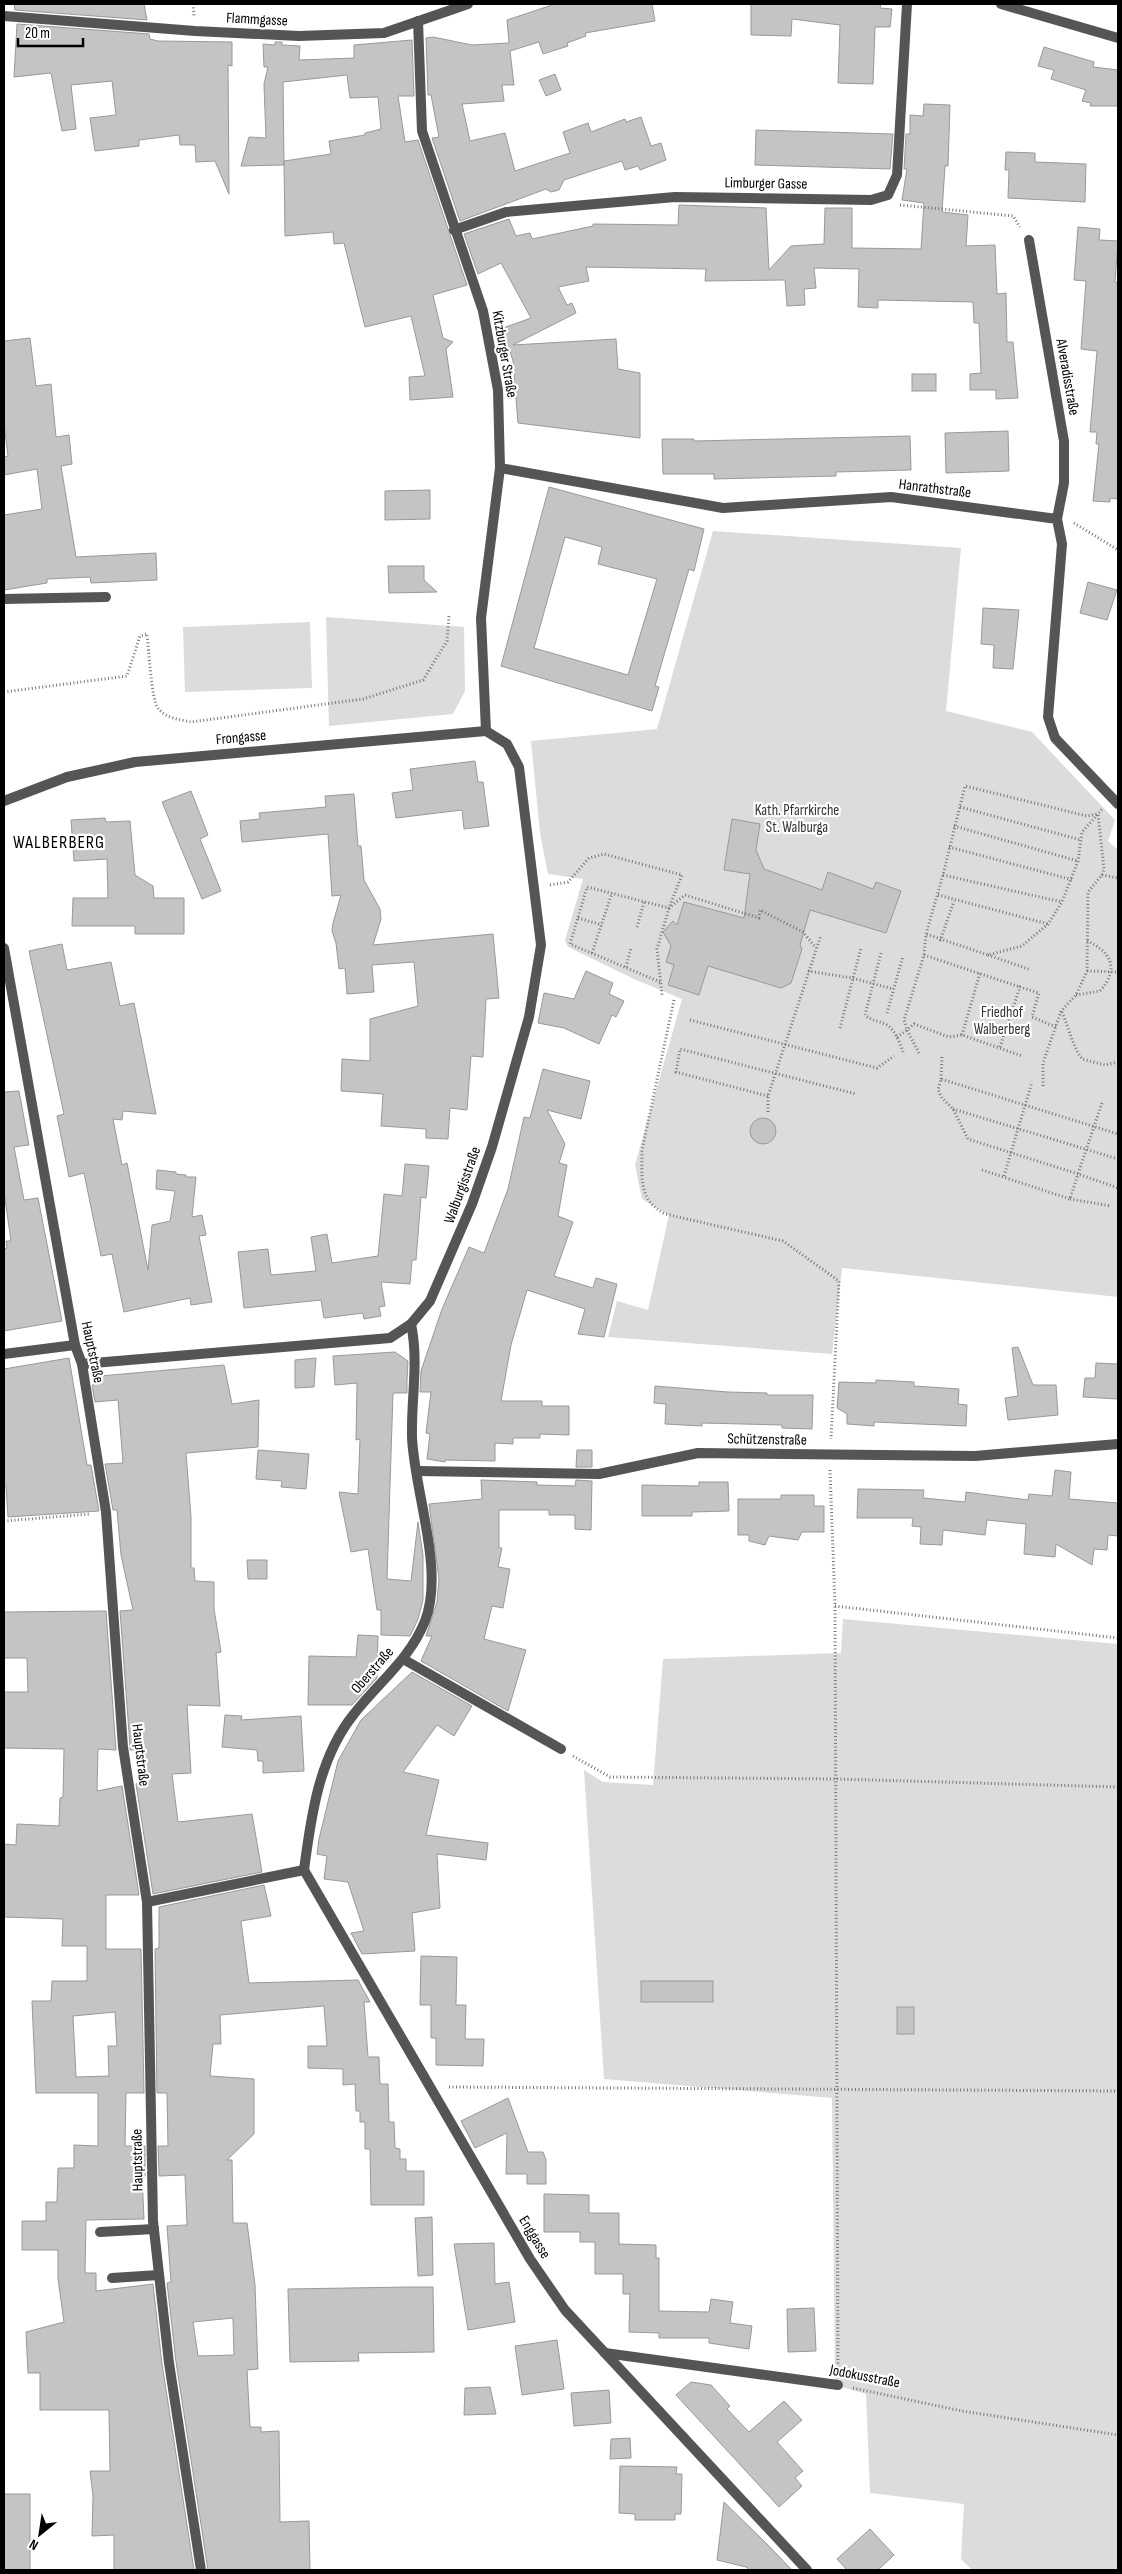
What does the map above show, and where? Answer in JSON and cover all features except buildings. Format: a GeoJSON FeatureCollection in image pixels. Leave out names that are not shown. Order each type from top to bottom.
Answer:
{"type":"FeatureCollection","features":[{"type":"Feature","properties":{"kind":"street","name":"Flammgasse"},"geometry":{"type":"LineString","coordinates":[[4,16],[195,31],[299,36],[384,33],[447,8],[468,4]]}},
{"type":"Feature","properties":{"kind":"street"},"geometry":{"type":"LineString","coordinates":[[888,194],[897,175],[907,4]]}},
{"type":"Feature","properties":{"kind":"street"},"geometry":{"type":"LineString","coordinates":[[1001,4],[1118,38]]}},
{"type":"Feature","properties":{"kind":"street","name":"Kitzburger Straße"},"geometry":{"type":"LineString","coordinates":[[418,21],[422,131],[483,311],[498,390],[500,468],[481,618],[486,731]]}},
{"type":"Feature","properties":{"kind":"street","name":"Limburger Gasse"},"geometry":{"type":"LineString","coordinates":[[454,230],[506,212],[676,197],[871,200],[888,194]]}},
{"type":"Feature","properties":{"kind":"street","name":"Alveradisstraße"},"geometry":{"type":"LineString","coordinates":[[1029,240],[1064,441],[1064,483],[1057,519]]}},
{"type":"Feature","properties":{"kind":"street","name":"Hanrathstraße"},"geometry":{"type":"LineString","coordinates":[[500,468],[723,508],[891,497],[1057,519]]}},
{"type":"Feature","properties":{"kind":"street"},"geometry":{"type":"LineString","coordinates":[[1057,519],[1062,544],[1048,717],[1055,738],[1115,801]]}},
{"type":"Feature","properties":{"kind":"street"},"geometry":{"type":"LineString","coordinates":[[4,599],[106,596]]}},
{"type":"Feature","properties":{"kind":"street","name":"Frongasse"},"geometry":{"type":"LineString","coordinates":[[4,801],[67,777],[134,762],[486,731]]}},
{"type":"Feature","properties":{"kind":"street","name":"Walburgisstraße"},"geometry":{"type":"LineString","coordinates":[[82,1364],[390,1338],[411,1324],[430,1301],[472,1204],[492,1147],[529,1017],[541,944],[536,888],[519,767],[506,744],[486,731]]}},
{"type":"Feature","properties":{"kind":"street","name":"Hauptstraße"},"geometry":{"type":"LineString","coordinates":[[4,948],[75,1346],[82,1364],[106,1512],[123,1747],[147,1902],[154,2229],[169,2363],[201,2570]]}},
{"type":"Feature","properties":{"kind":"street","name":"Oberstraße"},"geometry":{"type":"LineString","coordinates":[[304,1870],[311,1815],[332,1744],[354,1714],[403,1660],[425,1620],[432,1581],[412,1439],[416,1345],[411,1324]]}},
{"type":"Feature","properties":{"kind":"street"},"geometry":{"type":"LineString","coordinates":[[4,1354],[75,1346]]}},
{"type":"Feature","properties":{"kind":"street","name":"Schützenstraße"},"geometry":{"type":"LineString","coordinates":[[418,1471],[599,1474],[698,1453],[975,1456],[1118,1444]]}},
{"type":"Feature","properties":{"kind":"street"},"geometry":{"type":"LineString","coordinates":[[403,1660],[561,1749]]}},
{"type":"Feature","properties":{"kind":"street"},"geometry":{"type":"LineString","coordinates":[[147,1902],[304,1870]]}},
{"type":"Feature","properties":{"kind":"street","name":"Enggasse"},"geometry":{"type":"LineString","coordinates":[[304,1870],[530,2259],[565,2310],[807,2570]]}},
{"type":"Feature","properties":{"kind":"street"},"geometry":{"type":"LineString","coordinates":[[100,2232],[154,2229]]}},
{"type":"Feature","properties":{"kind":"street"},"geometry":{"type":"LineString","coordinates":[[112,2278],[159,2275]]}},
{"type":"Feature","properties":{"kind":"street","name":"Jodokusstraße"},"geometry":{"type":"LineString","coordinates":[[605,2354],[838,2385]]}},
{"type":"Feature","properties":{"kind":"path"},"geometry":{"type":"LineString","coordinates":[[888,194],[897,204],[1013,216],[1029,240]]}},
{"type":"Feature","properties":{"kind":"path"},"geometry":{"type":"LineString","coordinates":[[1057,519],[1074,523],[1118,550]]}},
{"type":"Feature","properties":{"kind":"path"},"geometry":{"type":"LineString","coordinates":[[4,692],[127,676],[140,636],[147,634],[155,700],[163,713],[175,718],[191,722],[363,699],[423,680],[447,641],[448,616]]}},
{"type":"Feature","properties":{"kind":"path"},"geometry":{"type":"LineString","coordinates":[[919,1053],[904,1020],[924,955],[926,934],[938,895],[965,786],[1087,816],[1098,814]]}},
{"type":"Feature","properties":{"kind":"path"},"geometry":{"type":"LineString","coordinates":[[988,955],[1022,946],[1048,924],[1062,902],[1072,880],[1078,861],[1082,832],[1098,814],[1115,801]]}},
{"type":"Feature","properties":{"kind":"path"},"geometry":{"type":"LineString","coordinates":[[960,807],[1081,840]]}},
{"type":"Feature","properties":{"kind":"path"},"geometry":{"type":"LineString","coordinates":[[1043,1086],[1043,1063],[1061,1012],[1076,995],[1087,971],[1088,892],[1102,875],[1104,869],[1098,814]]}},
{"type":"Feature","properties":{"kind":"path"},"geometry":{"type":"LineString","coordinates":[[954,826],[1078,861]]}},
{"type":"Feature","properties":{"kind":"path"},"geometry":{"type":"LineString","coordinates":[[949,847],[1072,880]]}},
{"type":"Feature","properties":{"kind":"path"},"geometry":{"type":"LineString","coordinates":[[536,888],[568,882],[589,858],[604,854],[682,875],[668,908],[657,949],[662,995]]}},
{"type":"Feature","properties":{"kind":"path"},"geometry":{"type":"LineString","coordinates":[[943,875],[1062,902]]}},
{"type":"Feature","properties":{"kind":"path"},"geometry":{"type":"LineString","coordinates":[[1102,875],[1118,878]]}},
{"type":"Feature","properties":{"kind":"path"},"geometry":{"type":"LineString","coordinates":[[660,982],[626,966],[570,944],[587,887],[668,908]]}},
{"type":"Feature","properties":{"kind":"path"},"geometry":{"type":"LineString","coordinates":[[592,953],[612,894]]}},
{"type":"Feature","properties":{"kind":"path"},"geometry":{"type":"LineString","coordinates":[[668,908],[685,895],[759,918],[760,910],[803,932],[816,948]]}},
{"type":"Feature","properties":{"kind":"path"},"geometry":{"type":"LineString","coordinates":[[938,895],[1048,924]]}},
{"type":"Feature","properties":{"kind":"path"},"geometry":{"type":"LineString","coordinates":[[940,941],[954,900]]}},
{"type":"Feature","properties":{"kind":"path"},"geometry":{"type":"LineString","coordinates":[[637,927],[644,902]]}},
{"type":"Feature","properties":{"kind":"path"},"geometry":{"type":"LineString","coordinates":[[578,918],[602,925]]}},
{"type":"Feature","properties":{"kind":"path"},"geometry":{"type":"LineString","coordinates":[[926,934],[940,941],[1031,970]]}},
{"type":"Feature","properties":{"kind":"path"},"geometry":{"type":"LineString","coordinates":[[768,1112],[768,1096],[821,935]]}},
{"type":"Feature","properties":{"kind":"path"},"geometry":{"type":"LineString","coordinates":[[1076,995],[1100,991],[1108,982],[1112,972],[1108,955],[1099,946],[1086,940]]}},
{"type":"Feature","properties":{"kind":"path"},"geometry":{"type":"LineString","coordinates":[[626,966],[631,948]]}},
{"type":"Feature","properties":{"kind":"path"},"geometry":{"type":"LineString","coordinates":[[840,1028],[861,948]]}},
{"type":"Feature","properties":{"kind":"path"},"geometry":{"type":"LineString","coordinates":[[882,953],[865,1015],[872,1021],[888,1026],[897,1037],[904,1054]]}},
{"type":"Feature","properties":{"kind":"path"},"geometry":{"type":"LineString","coordinates":[[924,955],[1039,994],[1032,1018],[1056,1027]]}},
{"type":"Feature","properties":{"kind":"path"},"geometry":{"type":"LineString","coordinates":[[887,1013],[902,956]]}},
{"type":"Feature","properties":{"kind":"path"},"geometry":{"type":"LineString","coordinates":[[808,971],[852,978],[893,989]]}},
{"type":"Feature","properties":{"kind":"path"},"geometry":{"type":"LineString","coordinates":[[1087,971],[1118,972]]}},
{"type":"Feature","properties":{"kind":"path"},"geometry":{"type":"LineString","coordinates":[[962,1035],[980,973]]}},
{"type":"Feature","properties":{"kind":"path"},"geometry":{"type":"LineString","coordinates":[[1000,1047],[1020,987]]}},
{"type":"Feature","properties":{"kind":"path"},"geometry":{"type":"LineString","coordinates":[[674,1000],[642,1150],[644,1191],[651,1207],[665,1214],[783,1241],[839,1281],[830,1455],[835,1606],[837,1779],[838,2385]]}},
{"type":"Feature","properties":{"kind":"path"},"geometry":{"type":"LineString","coordinates":[[1061,1012],[1071,1031],[1075,1049],[1082,1059],[1105,1065],[1118,1062]]}},
{"type":"Feature","properties":{"kind":"path"},"geometry":{"type":"LineString","coordinates":[[690,1020],[877,1068],[894,1056]]}},
{"type":"Feature","properties":{"kind":"path"},"geometry":{"type":"LineString","coordinates":[[897,1037],[914,1024],[949,1037],[962,1035],[1022,1056]]}},
{"type":"Feature","properties":{"kind":"path"},"geometry":{"type":"LineString","coordinates":[[768,1096],[676,1072],[680,1049],[856,1094]]}},
{"type":"Feature","properties":{"kind":"path"},"geometry":{"type":"LineString","coordinates":[[942,1056],[941,1079],[938,1090],[942,1098],[953,1109],[968,1139],[1010,1151],[1118,1188]]}},
{"type":"Feature","properties":{"kind":"path"},"geometry":{"type":"LineString","coordinates":[[941,1079],[1118,1134]]}},
{"type":"Feature","properties":{"kind":"path"},"geometry":{"type":"LineString","coordinates":[[1004,1176],[1016,1128],[1032,1082]]}},
{"type":"Feature","properties":{"kind":"path"},"geometry":{"type":"LineString","coordinates":[[1070,1199],[1102,1103]]}},
{"type":"Feature","properties":{"kind":"path"},"geometry":{"type":"LineString","coordinates":[[953,1109],[1087,1148],[1118,1159]]}},
{"type":"Feature","properties":{"kind":"path"},"geometry":{"type":"LineString","coordinates":[[982,1170],[1070,1199],[1111,1206]]}},
{"type":"Feature","properties":{"kind":"path"},"geometry":{"type":"LineString","coordinates":[[4,1521],[106,1512]]}},
{"type":"Feature","properties":{"kind":"path"},"geometry":{"type":"LineString","coordinates":[[835,1606],[1118,1638]]}},
{"type":"Feature","properties":{"kind":"path"},"geometry":{"type":"LineString","coordinates":[[561,1749],[610,1777],[837,1779],[1118,1787]]}},
{"type":"Feature","properties":{"kind":"path"},"geometry":{"type":"LineString","coordinates":[[430,2087],[1118,2091]]}},
{"type":"Feature","properties":{"kind":"path","name":"Jodokusstraße"},"geometry":{"type":"LineString","coordinates":[[838,2385],[962,2411],[1118,2435]]}},
{"type":"Feature","properties":{"kind":"green space"},"geometry":{"type":"Polygon","coordinates":[[[713,531],[961,548],[946,711],[1032,732],[1115,820],[1108,841],[1118,850],[1118,1297],[842,1268],[832,1354],[608,1337],[617,1301],[648,1310],[669,1215],[642,1199],[635,1165],[682,999],[634,979],[568,947],[565,940],[583,879],[548,874],[540,833],[531,741],[657,729],[713,531]]]}},
{"type":"Feature","properties":{"kind":"green space"},"geometry":{"type":"Polygon","coordinates":[[[326,617],[464,627],[465,691],[453,714],[329,726],[326,617]]]}},
{"type":"Feature","properties":{"kind":"green space"},"geometry":{"type":"Polygon","coordinates":[[[310,622],[312,688],[185,692],[183,627],[310,622]]]}},
{"type":"Feature","properties":{"kind":"green space"},"geometry":{"type":"Polygon","coordinates":[[[843,1619],[1118,1644],[1118,2570],[972,2570],[961,2559],[964,2504],[870,2493],[866,2394],[835,2385],[832,2098],[604,2079],[584,1770],[603,1782],[653,1785],[663,1659],[841,1653],[843,1619]]]}},
{"type":"Feature","properties":{"kind":"district","name":"WALBERBERG"},"geometry":{"type":"Point","coordinates":[59,842]}},
{"type":"Feature","properties":{"kind":"park label","name":"Kath. Pfarrkirche St. Walburga"},"geometry":{"type":"Point","coordinates":[797,818]}},
{"type":"Feature","properties":{"kind":"park label","name":"Friedhof Walberberg"},"geometry":{"type":"Point","coordinates":[1002,1020]}}]}
